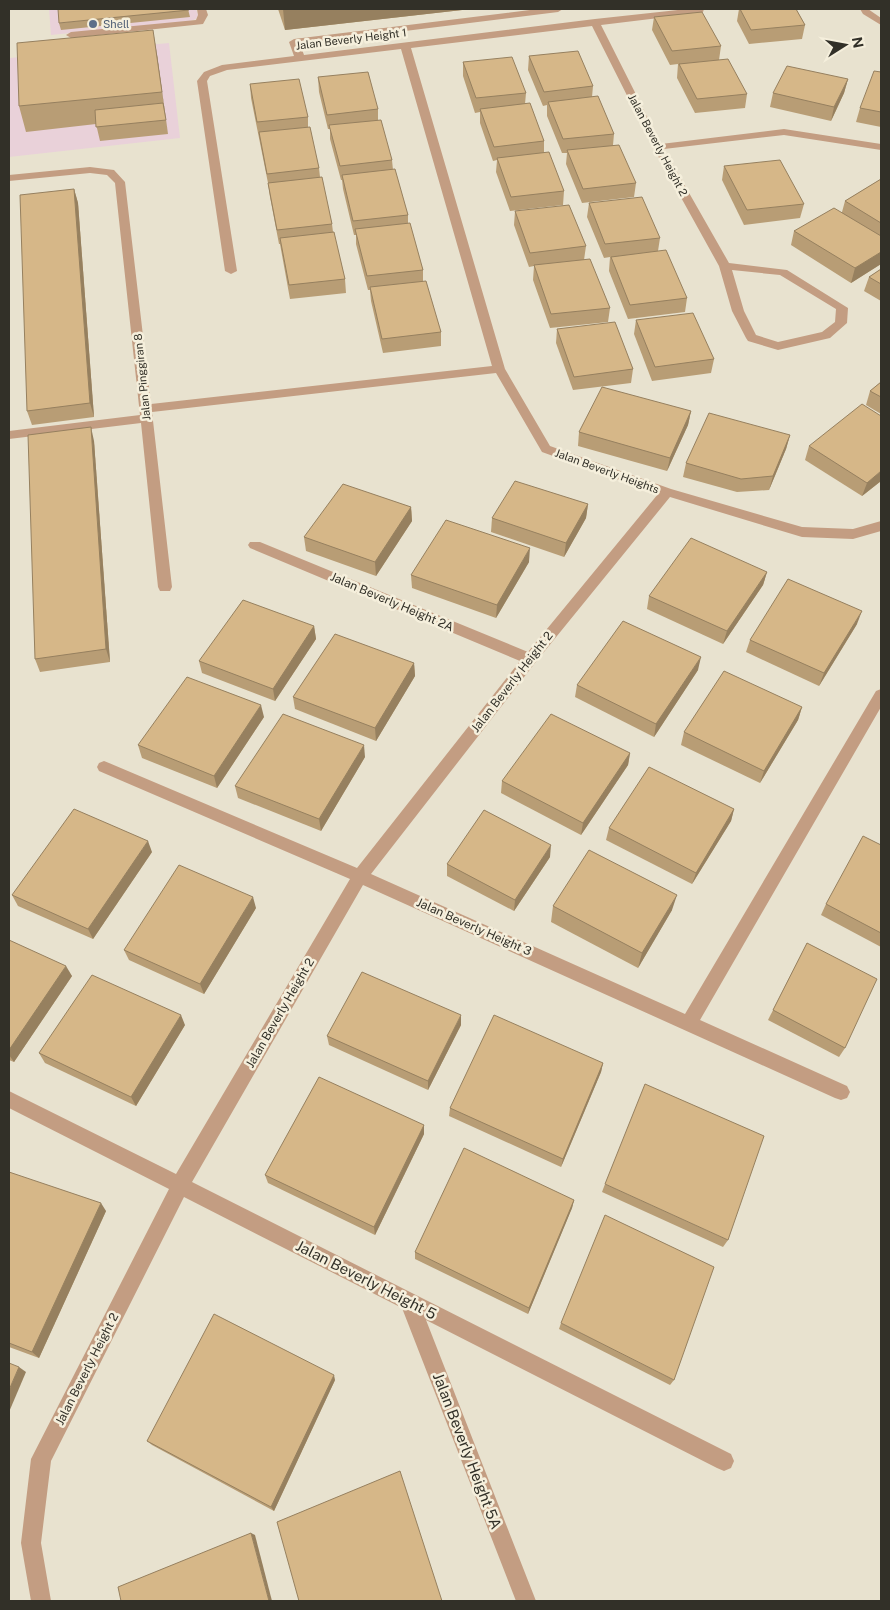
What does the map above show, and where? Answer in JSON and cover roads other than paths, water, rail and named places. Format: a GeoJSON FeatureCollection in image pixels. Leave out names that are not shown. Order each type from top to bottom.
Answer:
{"type":"FeatureCollection","features":[{"type":"Feature","properties":{"kind":"street"},"geometry":{"type":"LineString","coordinates":[[71,35],[200,22],[203,15],[201,9]]}},
{"type":"Feature","properties":{"kind":"street"},"geometry":{"type":"LineString","coordinates":[[300,58],[294,42],[558,9]]}},
{"type":"Feature","properties":{"kind":"street"},"geometry":{"type":"LineString","coordinates":[[864,9],[881,22]]}},
{"type":"Feature","properties":{"kind":"street","name":"Jalan Beverly Height 1"},"geometry":{"type":"LineString","coordinates":[[231,271],[202,81],[207,74],[225,66],[700,10]]}},
{"type":"Feature","properties":{"kind":"street","name":"Jalan Beverly Height 2"},"geometry":{"type":"LineString","coordinates":[[595,22],[658,147],[725,266],[738,311],[752,338],[778,346],[826,335],[841,322],[842,308],[783,272],[725,266]]}},
{"type":"Feature","properties":{"kind":"street","name":"Jalan Beverly Heights"},"geometry":{"type":"LineString","coordinates":[[405,45],[499,369],[546,449],[667,492],[802,532],[854,534],[881,526]]}},
{"type":"Feature","properties":{"kind":"street"},"geometry":{"type":"LineString","coordinates":[[658,147],[784,132],[881,147]]}},
{"type":"Feature","properties":{"kind":"street","name":"Jalan Pinggiran 8"},"geometry":{"type":"LineString","coordinates":[[9,178],[90,170],[110,172],[120,182],[165,587]]}},
{"type":"Feature","properties":{"kind":"street"},"geometry":{"type":"LineString","coordinates":[[9,435],[146,414],[499,369]]}},
{"type":"Feature","properties":{"kind":"street","name":"Jalan Beverly Height 2"},"geometry":{"type":"LineString","coordinates":[[41,1601],[31,1543],[41,1459],[180,1185],[360,876],[530,659],[667,492]]}},
{"type":"Feature","properties":{"kind":"street","name":"Jalan Beverly Height 2A"},"geometry":{"type":"LineString","coordinates":[[255,545],[530,659]]}},
{"type":"Feature","properties":{"kind":"street"},"geometry":{"type":"LineString","coordinates":[[689,1023],[881,695]]}},
{"type":"Feature","properties":{"kind":"street","name":"Jalan Beverly Height 3"},"geometry":{"type":"LineString","coordinates":[[104,767],[360,876],[841,1092]]}},
{"type":"Feature","properties":{"kind":"street","name":"Jalan Beverly Height 5"},"geometry":{"type":"LineString","coordinates":[[9,1099],[724,1461]]}},
{"type":"Feature","properties":{"kind":"street","name":"Jalan Beverly Height 5A"},"geometry":{"type":"LineString","coordinates":[[409,1301],[526,1601]]}},
{"type":"Feature","properties":{"kind":"place","name":"Shell"},"geometry":{"type":"Point","coordinates":[93,24]}}]}
